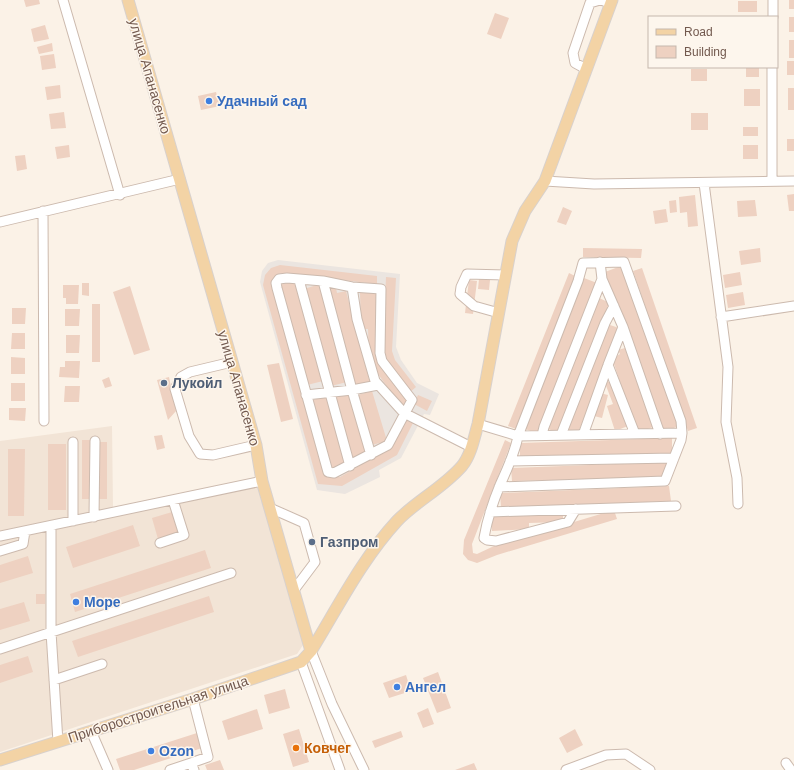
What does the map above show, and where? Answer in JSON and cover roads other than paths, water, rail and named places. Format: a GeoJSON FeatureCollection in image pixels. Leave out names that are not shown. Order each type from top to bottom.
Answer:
{"type":"FeatureCollection","features":[{"type":"Feature","properties":{"kind":"main road","name":"улица Апанасенко"},"geometry":{"type":"LineString","coordinates":[[128,0],[256,445],[262,481],[311,651]]}},
{"type":"Feature","properties":{"kind":"main road","name":"Приборостроительная улица"},"geometry":{"type":"LineString","coordinates":[[0,760],[193,699],[301,662],[311,651],[368,558],[397,521],[463,466],[472,447],[478,424],[500,313],[505,275],[512,241],[525,211],[545,181],[611,2]]}},
{"type":"Feature","properties":{"kind":"street"},"geometry":{"type":"LineString","coordinates":[[63,0],[120,195]]}},
{"type":"Feature","properties":{"kind":"street"},"geometry":{"type":"LineString","coordinates":[[586,69],[575,63],[573,53],[590,3],[600,0],[611,2]]}},
{"type":"Feature","properties":{"kind":"street"},"geometry":{"type":"LineString","coordinates":[[772,16],[773,0]]}},
{"type":"Feature","properties":{"kind":"street"},"geometry":{"type":"LineString","coordinates":[[772,68],[772,181]]}},
{"type":"Feature","properties":{"kind":"street"},"geometry":{"type":"LineString","coordinates":[[0,222],[43,211],[120,195],[180,179]]}},
{"type":"Feature","properties":{"kind":"street"},"geometry":{"type":"LineString","coordinates":[[545,181],[594,184],[794,181]]}},
{"type":"Feature","properties":{"kind":"street"},"geometry":{"type":"LineString","coordinates":[[704,183],[728,367],[726,422],[738,478],[738,504]]}},
{"type":"Feature","properties":{"kind":"street"},"geometry":{"type":"LineString","coordinates":[[43,211],[44,421]]}},
{"type":"Feature","properties":{"kind":"street"},"geometry":{"type":"LineString","coordinates":[[499,487],[665,481],[682,433],[681,421],[624,262],[583,262],[578,281],[518,436],[516,447],[499,487],[490,512],[484,538],[487,540],[496,541],[568,522],[576,509]]}},
{"type":"Feature","properties":{"kind":"street"},"geometry":{"type":"LineString","coordinates":[[600,262],[602,279],[623,327],[660,434]]}},
{"type":"Feature","properties":{"kind":"street"},"geometry":{"type":"LineString","coordinates":[[500,313],[474,306],[460,294],[461,287],[467,274],[505,275]]}},
{"type":"Feature","properties":{"kind":"street"},"geometry":{"type":"LineString","coordinates":[[279,279],[299,280],[323,281],[352,287],[381,289],[380,353],[382,361],[412,400],[388,445],[334,473],[328,472],[276,283],[279,279]]}},
{"type":"Feature","properties":{"kind":"street"},"geometry":{"type":"LineString","coordinates":[[542,436],[544,427],[602,279]]}},
{"type":"Feature","properties":{"kind":"street"},"geometry":{"type":"LineString","coordinates":[[299,280],[350,466]]}},
{"type":"Feature","properties":{"kind":"street"},"geometry":{"type":"LineString","coordinates":[[323,281],[371,455]]}},
{"type":"Feature","properties":{"kind":"street"},"geometry":{"type":"LineString","coordinates":[[352,287],[364,349],[375,381],[404,413],[472,447]]}},
{"type":"Feature","properties":{"kind":"street"},"geometry":{"type":"LineString","coordinates":[[561,435],[605,323],[614,306]]}},
{"type":"Feature","properties":{"kind":"street"},"geometry":{"type":"LineString","coordinates":[[721,317],[794,306]]}},
{"type":"Feature","properties":{"kind":"street"},"geometry":{"type":"LineString","coordinates":[[582,435],[623,327]]}},
{"type":"Feature","properties":{"kind":"street"},"geometry":{"type":"LineString","coordinates":[[232,362],[190,372],[182,377],[175,389],[189,436],[200,454],[213,455],[256,445]]}},
{"type":"Feature","properties":{"kind":"street"},"geometry":{"type":"LineString","coordinates":[[608,364],[635,434]]}},
{"type":"Feature","properties":{"kind":"street"},"geometry":{"type":"LineString","coordinates":[[306,395],[352,390],[378,385]]}},
{"type":"Feature","properties":{"kind":"street"},"geometry":{"type":"LineString","coordinates":[[478,424],[518,436],[682,433]]}},
{"type":"Feature","properties":{"kind":"street"},"geometry":{"type":"LineString","coordinates":[[94,441],[94,517]]}},
{"type":"Feature","properties":{"kind":"street"},"geometry":{"type":"LineString","coordinates":[[73,442],[73,521]]}},
{"type":"Feature","properties":{"kind":"street"},"geometry":{"type":"LineString","coordinates":[[510,462],[674,458]]}},
{"type":"Feature","properties":{"kind":"street"},"geometry":{"type":"LineString","coordinates":[[0,536],[262,481]]}},
{"type":"Feature","properties":{"kind":"street"},"geometry":{"type":"LineString","coordinates":[[160,543],[184,536],[173,500]]}},
{"type":"Feature","properties":{"kind":"street"},"geometry":{"type":"LineString","coordinates":[[490,512],[676,506]]}},
{"type":"Feature","properties":{"kind":"street"},"geometry":{"type":"LineString","coordinates":[[270,508],[304,522],[314,562],[294,590]]}},
{"type":"Feature","properties":{"kind":"street"},"geometry":{"type":"LineString","coordinates":[[51,526],[51,632],[58,742]]}},
{"type":"Feature","properties":{"kind":"street"},"geometry":{"type":"LineString","coordinates":[[0,551],[23,544],[25,531]]}},
{"type":"Feature","properties":{"kind":"street"},"geometry":{"type":"LineString","coordinates":[[0,649],[231,573]]}},
{"type":"Feature","properties":{"kind":"street","name":"улица Апанасенко"},"geometry":{"type":"LineString","coordinates":[[311,651],[332,704],[364,770]]}},
{"type":"Feature","properties":{"kind":"street"},"geometry":{"type":"LineString","coordinates":[[301,662],[340,770]]}},
{"type":"Feature","properties":{"kind":"street"},"geometry":{"type":"LineString","coordinates":[[54,680],[102,664]]}},
{"type":"Feature","properties":{"kind":"street"},"geometry":{"type":"LineString","coordinates":[[170,770],[192,766],[208,757],[193,699]]}},
{"type":"Feature","properties":{"kind":"street"},"geometry":{"type":"LineString","coordinates":[[92,731],[108,770]]}},
{"type":"Feature","properties":{"kind":"street"},"geometry":{"type":"LineString","coordinates":[[566,770],[606,756],[626,754],[650,770]]}},
{"type":"Feature","properties":{"kind":"place","name":"Удачный сад"},"geometry":{"type":"Point","coordinates":[209,101]}},
{"type":"Feature","properties":{"kind":"place","name":"Лукойл"},"geometry":{"type":"Point","coordinates":[164,383]}},
{"type":"Feature","properties":{"kind":"place","name":"Газпром"},"geometry":{"type":"Point","coordinates":[312,542]}},
{"type":"Feature","properties":{"kind":"place","name":"Море"},"geometry":{"type":"Point","coordinates":[76,602]}},
{"type":"Feature","properties":{"kind":"place","name":"Ангел"},"geometry":{"type":"Point","coordinates":[397,687]}},
{"type":"Feature","properties":{"kind":"place","name":"Ковчег"},"geometry":{"type":"Point","coordinates":[296,748]}},
{"type":"Feature","properties":{"kind":"place","name":"Ozon"},"geometry":{"type":"Point","coordinates":[151,751]}}]}
